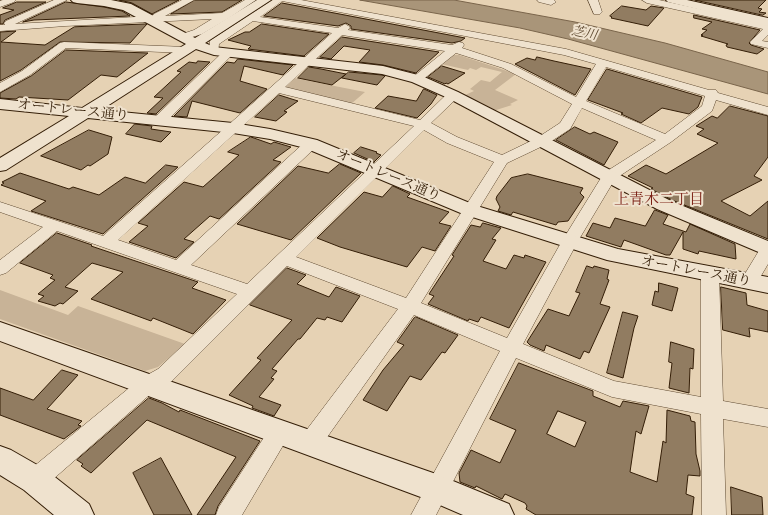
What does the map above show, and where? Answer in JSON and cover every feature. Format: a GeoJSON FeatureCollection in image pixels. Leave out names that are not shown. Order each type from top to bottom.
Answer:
{"type":"FeatureCollection","features":[{"type":"Feature","properties":{"kind":"street"},"geometry":{"type":"LineString","coordinates":[[0,4],[11,0]]}},
{"type":"Feature","properties":{"kind":"street"},"geometry":{"type":"LineString","coordinates":[[0,27],[62,0]]}},
{"type":"Feature","properties":{"kind":"street"},"geometry":{"type":"LineString","coordinates":[[77,0],[104,2],[127,7],[151,19],[188,43],[214,51],[227,54],[383,70],[417,79],[453,95],[664,205],[768,249],[749,282]]}},
{"type":"Feature","properties":{"kind":"street"},"geometry":{"type":"LineString","coordinates":[[151,19],[189,0]]}},
{"type":"Feature","properties":{"kind":"street"},"geometry":{"type":"LineString","coordinates":[[0,88],[26,73],[64,45],[188,43],[198,32],[226,16],[279,0]]}},
{"type":"Feature","properties":{"kind":"street"},"geometry":{"type":"LineString","coordinates":[[286,0],[566,52],[712,93],[768,111]]}},
{"type":"Feature","properties":{"kind":"street"},"geometry":{"type":"LineString","coordinates":[[593,0],[597,12]]}},
{"type":"Feature","properties":{"kind":"street"},"geometry":{"type":"LineString","coordinates":[[647,0],[767,23]]}},
{"type":"Feature","properties":{"kind":"street"},"geometry":{"type":"LineString","coordinates":[[673,0],[767,23]]}},
{"type":"Feature","properties":{"kind":"street"},"geometry":{"type":"LineString","coordinates":[[214,51],[214,43],[255,6]]}},
{"type":"Feature","properties":{"kind":"street"},"geometry":{"type":"LineString","coordinates":[[0,166],[87,113],[188,43],[255,6],[340,32],[455,49],[507,66],[579,103],[666,140]]}},
{"type":"Feature","properties":{"kind":"street"},"geometry":{"type":"LineString","coordinates":[[106,242],[362,13]]}},
{"type":"Feature","properties":{"kind":"street"},"geometry":{"type":"LineString","coordinates":[[0,27],[226,16]]}},
{"type":"Feature","properties":{"kind":"street"},"geometry":{"type":"LineString","coordinates":[[767,23],[755,42],[768,45]]}},
{"type":"Feature","properties":{"kind":"street"},"geometry":{"type":"LineString","coordinates":[[417,79],[474,34]]}},
{"type":"Feature","properties":{"kind":"street"},"geometry":{"type":"LineString","coordinates":[[160,120],[227,54]]}},
{"type":"Feature","properties":{"kind":"street"},"geometry":{"type":"LineString","coordinates":[[310,443],[410,306],[502,160],[542,141],[565,126],[603,62]]}},
{"type":"Feature","properties":{"kind":"street"},"geometry":{"type":"LineString","coordinates":[[277,89],[423,124],[452,140],[502,160]]}},
{"type":"Feature","properties":{"kind":"street"},"geometry":{"type":"LineString","coordinates":[[422,515],[570,241],[609,176],[666,140],[708,108],[712,93]]}},
{"type":"Feature","properties":{"kind":"street"},"geometry":{"type":"LineString","coordinates":[[35,480],[147,385],[165,375],[453,95]]}},
{"type":"Feature","properties":{"kind":"street","name":"オートレース通り"},"geometry":{"type":"LineString","coordinates":[[0,104],[233,128],[270,134],[311,144],[470,210],[622,257],[768,285]]}},
{"type":"Feature","properties":{"kind":"street"},"geometry":{"type":"LineString","coordinates":[[179,267],[311,144]]}},
{"type":"Feature","properties":{"kind":"street"},"geometry":{"type":"LineString","coordinates":[[0,207],[250,292]]}},
{"type":"Feature","properties":{"kind":"street"},"geometry":{"type":"LineString","coordinates":[[0,269],[55,225]]}},
{"type":"Feature","properties":{"kind":"street"},"geometry":{"type":"LineString","coordinates":[[284,259],[410,306],[612,389],[768,418]]}},
{"type":"Feature","properties":{"kind":"street"},"geometry":{"type":"LineString","coordinates":[[710,274],[714,515]]}},
{"type":"Feature","properties":{"kind":"street"},"geometry":{"type":"LineString","coordinates":[[0,331],[436,488],[498,515]]}},
{"type":"Feature","properties":{"kind":"street"},"geometry":{"type":"LineString","coordinates":[[228,515],[280,432]]}},
{"type":"Feature","properties":{"kind":"street"},"geometry":{"type":"LineString","coordinates":[[0,459],[35,480],[78,515]]}},
{"type":"Feature","properties":{"kind":"shaded area"},"geometry":{"type":"Polygon","coordinates":[[[453,55],[459,55],[516,74],[495,90],[518,100],[510,104],[512,105],[493,111],[463,96],[474,91],[470,89],[481,80],[490,82],[502,72],[481,67],[476,70],[470,68],[468,70],[441,64],[453,55]]]}},
{"type":"Feature","properties":{"kind":"shaded area"},"geometry":{"type":"Polygon","coordinates":[[[294,78],[365,92],[351,104],[284,87],[294,78]]]}},
{"type":"Feature","properties":{"kind":"shaded area"},"geometry":{"type":"Polygon","coordinates":[[[0,290],[68,315],[78,306],[185,344],[158,367],[145,371],[0,319],[0,290]]]}},
{"type":"Feature","properties":{"kind":"water","name":"芝川"},"geometry":{"type":"Polygon","coordinates":[[[360,0],[454,0],[575,22],[665,43],[768,72],[768,94],[568,39],[520,28],[360,0]]]}},
{"type":"Feature","properties":{"kind":"building"},"geometry":{"type":"Polygon","coordinates":[[[119,0],[179,0],[152,14],[132,3],[119,0]]]}},
{"type":"Feature","properties":{"kind":"building"},"geometry":{"type":"Polygon","coordinates":[[[195,0],[242,0],[222,12],[171,14],[195,0]]]}},
{"type":"Feature","properties":{"kind":"building"},"geometry":{"type":"Polygon","coordinates":[[[695,0],[766,0],[758,8],[762,9],[759,12],[766,13],[763,15],[695,0]]]}},
{"type":"Feature","properties":{"kind":"building"},"geometry":{"type":"Polygon","coordinates":[[[17,2],[46,2],[5,20],[3,24],[0,24],[0,15],[14,10],[3,8],[17,2]]]}},
{"type":"Feature","properties":{"kind":"building"},"geometry":{"type":"Polygon","coordinates":[[[66,2],[104,7],[122,11],[130,16],[34,20],[23,22],[66,2]]]}},
{"type":"Feature","properties":{"kind":"building"},"geometry":{"type":"Polygon","coordinates":[[[282,3],[465,38],[461,41],[452,43],[351,29],[351,26],[346,23],[338,26],[264,16],[282,3]]]}},
{"type":"Feature","properties":{"kind":"building"},"geometry":{"type":"Polygon","coordinates":[[[622,6],[646,10],[651,6],[664,8],[648,26],[611,18],[612,17],[610,16],[622,6]]]}},
{"type":"Feature","properties":{"kind":"building"},"geometry":{"type":"Polygon","coordinates":[[[694,15],[760,30],[749,43],[764,49],[757,54],[727,47],[726,45],[728,44],[701,36],[707,30],[702,29],[712,22],[694,18],[694,15]]]}},
{"type":"Feature","properties":{"kind":"building"},"geometry":{"type":"Polygon","coordinates":[[[147,24],[130,43],[60,42],[21,70],[0,81],[0,32],[16,31],[1,42],[45,45],[74,27],[147,24]]]}},
{"type":"Feature","properties":{"kind":"building"},"geometry":{"type":"Polygon","coordinates":[[[262,24],[329,34],[304,56],[248,49],[251,46],[228,40],[245,32],[249,32],[262,24]]]}},
{"type":"Feature","properties":{"kind":"building"},"geometry":{"type":"Polygon","coordinates":[[[342,37],[439,52],[416,73],[383,65],[359,62],[370,50],[344,46],[331,59],[320,57],[342,37]]]}},
{"type":"Feature","properties":{"kind":"building"},"geometry":{"type":"Polygon","coordinates":[[[66,50],[148,53],[117,77],[101,75],[68,100],[19,97],[16,99],[0,98],[0,93],[31,76],[66,50]]]}},
{"type":"Feature","properties":{"kind":"building"},"geometry":{"type":"Polygon","coordinates":[[[537,57],[591,69],[575,95],[515,64],[527,58],[535,60],[537,57]]]}},
{"type":"Feature","properties":{"kind":"building"},"geometry":{"type":"Polygon","coordinates":[[[238,59],[293,65],[283,75],[244,66],[240,81],[267,89],[240,113],[192,101],[187,117],[174,116],[227,62],[234,63],[238,59]]]}},
{"type":"Feature","properties":{"kind":"building"},"geometry":{"type":"Polygon","coordinates":[[[198,61],[210,62],[156,114],[147,113],[163,98],[154,97],[181,72],[177,71],[189,62],[196,63],[198,61]]]}},
{"type":"Feature","properties":{"kind":"building"},"geometry":{"type":"Polygon","coordinates":[[[442,66],[465,73],[448,84],[428,77],[442,66]]]}},
{"type":"Feature","properties":{"kind":"building"},"geometry":{"type":"Polygon","coordinates":[[[309,67],[346,74],[332,85],[298,78],[309,67]]]}},
{"type":"Feature","properties":{"kind":"building"},"geometry":{"type":"Polygon","coordinates":[[[607,69],[702,97],[698,107],[689,114],[662,108],[641,123],[621,114],[623,113],[588,100],[607,69]]]}},
{"type":"Feature","properties":{"kind":"building"},"geometry":{"type":"Polygon","coordinates":[[[349,72],[385,76],[377,85],[342,78],[349,72]]]}},
{"type":"Feature","properties":{"kind":"building"},"geometry":{"type":"Polygon","coordinates":[[[424,89],[437,95],[431,104],[417,118],[375,108],[388,96],[416,101],[424,89]]]}},
{"type":"Feature","properties":{"kind":"building"},"geometry":{"type":"Polygon","coordinates":[[[279,95],[298,101],[284,111],[287,112],[276,121],[255,117],[279,95]]]}},
{"type":"Feature","properties":{"kind":"building"},"geometry":{"type":"Polygon","coordinates":[[[730,106],[768,116],[768,157],[754,176],[762,180],[721,201],[750,216],[768,201],[768,239],[672,200],[651,189],[653,188],[628,176],[646,165],[666,174],[718,143],[697,134],[704,129],[696,126],[712,116],[717,118],[730,106]]]}},
{"type":"Feature","properties":{"kind":"building"},"geometry":{"type":"Polygon","coordinates":[[[135,124],[152,126],[151,129],[171,132],[161,142],[126,134],[135,124]]]}},
{"type":"Feature","properties":{"kind":"building"},"geometry":{"type":"Polygon","coordinates":[[[575,127],[590,134],[594,132],[618,142],[604,165],[556,140],[575,127]]]}},
{"type":"Feature","properties":{"kind":"building"},"geometry":{"type":"Polygon","coordinates":[[[89,130],[112,137],[108,154],[90,166],[88,165],[81,170],[41,156],[89,130]]]}},
{"type":"Feature","properties":{"kind":"building"},"geometry":{"type":"Polygon","coordinates":[[[251,137],[271,144],[274,142],[291,147],[273,160],[281,162],[219,219],[210,216],[184,239],[194,242],[176,258],[129,242],[148,226],[138,223],[184,182],[203,187],[239,155],[228,152],[251,137]]]}},
{"type":"Feature","properties":{"kind":"building"},"geometry":{"type":"Polygon","coordinates":[[[361,147],[377,152],[376,153],[381,155],[374,162],[354,153],[361,147]]]}},
{"type":"Feature","properties":{"kind":"building"},"geometry":{"type":"Polygon","coordinates":[[[340,164],[361,173],[291,240],[237,224],[298,166],[328,173],[340,164]]]}},
{"type":"Feature","properties":{"kind":"building"},"geometry":{"type":"Polygon","coordinates":[[[166,165],[178,167],[103,234],[31,211],[46,201],[1,185],[4,183],[2,182],[20,173],[69,189],[73,187],[99,195],[125,177],[145,183],[166,165]]]}},
{"type":"Feature","properties":{"kind":"building"},"geometry":{"type":"Polygon","coordinates":[[[528,174],[583,188],[580,193],[584,197],[568,221],[558,222],[556,225],[513,212],[511,215],[498,211],[500,207],[496,199],[497,196],[511,178],[528,174]]]}},
{"type":"Feature","properties":{"kind":"building"},"geometry":{"type":"Polygon","coordinates":[[[393,186],[410,194],[407,197],[449,212],[439,223],[451,226],[435,251],[422,247],[407,267],[340,247],[317,238],[364,192],[382,197],[393,186]]]}},
{"type":"Feature","properties":{"kind":"building"},"geometry":{"type":"Polygon","coordinates":[[[655,210],[668,215],[663,224],[686,232],[690,224],[735,244],[736,259],[699,251],[698,254],[683,249],[683,232],[670,255],[666,255],[624,240],[621,247],[586,236],[593,223],[610,228],[615,218],[645,226],[655,210]]]}},
{"type":"Feature","properties":{"kind":"building"},"geometry":{"type":"Polygon","coordinates":[[[483,223],[501,228],[492,239],[496,240],[483,261],[506,269],[514,255],[524,258],[525,255],[546,262],[509,328],[481,317],[478,322],[469,319],[468,321],[428,304],[434,296],[429,294],[454,256],[452,255],[471,225],[480,227],[483,223]]]}},
{"type":"Feature","properties":{"kind":"building"},"geometry":{"type":"Polygon","coordinates":[[[57,233],[198,282],[192,288],[226,300],[193,334],[153,318],[151,321],[91,299],[123,272],[92,263],[65,287],[78,291],[63,304],[60,303],[55,306],[38,301],[44,296],[38,294],[55,280],[50,278],[53,275],[20,263],[57,233]]]}},
{"type":"Feature","properties":{"kind":"building"},"geometry":{"type":"Polygon","coordinates":[[[587,266],[593,268],[594,266],[609,270],[607,279],[609,280],[600,304],[610,307],[589,353],[584,351],[580,359],[546,345],[544,351],[530,345],[527,342],[548,309],[569,316],[580,293],[576,292],[587,266]]]}},
{"type":"Feature","properties":{"kind":"building"},"geometry":{"type":"Polygon","coordinates":[[[287,268],[306,275],[297,284],[329,297],[336,287],[360,296],[342,322],[327,317],[325,320],[317,318],[272,369],[277,371],[271,378],[274,379],[259,397],[281,405],[274,416],[252,408],[253,406],[229,395],[261,360],[257,358],[292,320],[250,305],[287,268]]]}},
{"type":"Feature","properties":{"kind":"building"},"geometry":{"type":"Polygon","coordinates":[[[659,283],[678,288],[672,311],[652,305],[655,291],[658,292],[659,283]]]}},
{"type":"Feature","properties":{"kind":"building"},"geometry":{"type":"Polygon","coordinates":[[[721,287],[746,293],[747,305],[768,311],[768,332],[749,328],[750,337],[723,330],[721,287]]]}},
{"type":"Feature","properties":{"kind":"building"},"geometry":{"type":"Polygon","coordinates":[[[623,312],[638,316],[623,378],[607,373],[623,312]]]}},
{"type":"Feature","properties":{"kind":"building"},"geometry":{"type":"Polygon","coordinates":[[[416,317],[458,335],[445,353],[442,352],[421,380],[410,376],[387,411],[363,400],[383,370],[404,345],[397,342],[416,317]]]}},
{"type":"Feature","properties":{"kind":"building"},"geometry":{"type":"Polygon","coordinates":[[[671,342],[694,349],[693,369],[690,368],[689,393],[669,388],[672,363],[669,362],[671,342]]]}},
{"type":"Feature","properties":{"kind":"building"},"geometry":{"type":"Polygon","coordinates":[[[519,363],[593,391],[593,396],[620,407],[623,401],[649,406],[641,434],[636,431],[630,472],[657,482],[663,441],[666,443],[667,410],[690,416],[691,421],[695,422],[696,454],[700,471],[700,476],[688,475],[686,494],[694,497],[692,515],[536,515],[526,509],[527,506],[525,503],[505,494],[502,499],[476,486],[475,488],[460,482],[459,473],[471,450],[500,463],[516,430],[490,419],[519,363]],[[558,411],[547,434],[575,447],[586,422],[558,411]]]}},
{"type":"Feature","properties":{"kind":"building"},"geometry":{"type":"Polygon","coordinates":[[[62,370],[78,375],[47,409],[82,421],[78,425],[81,426],[64,439],[0,415],[0,388],[33,400],[62,370]]]}},
{"type":"Feature","properties":{"kind":"building"},"geometry":{"type":"Polygon","coordinates":[[[149,398],[179,412],[180,410],[260,441],[218,506],[215,515],[197,515],[236,457],[147,420],[91,473],[81,466],[83,464],[77,460],[149,398]]]}},
{"type":"Feature","properties":{"kind":"building"},"geometry":{"type":"Polygon","coordinates":[[[161,458],[192,515],[154,515],[133,473],[161,458]]]}},
{"type":"Feature","properties":{"kind":"building"},"geometry":{"type":"Polygon","coordinates":[[[731,487],[762,497],[763,515],[732,515],[731,487]]]}},
{"type":"Feature","properties":{"kind":"district","name":"上青木二丁目"},"geometry":{"type":"Point","coordinates":[659,201]}}]}
